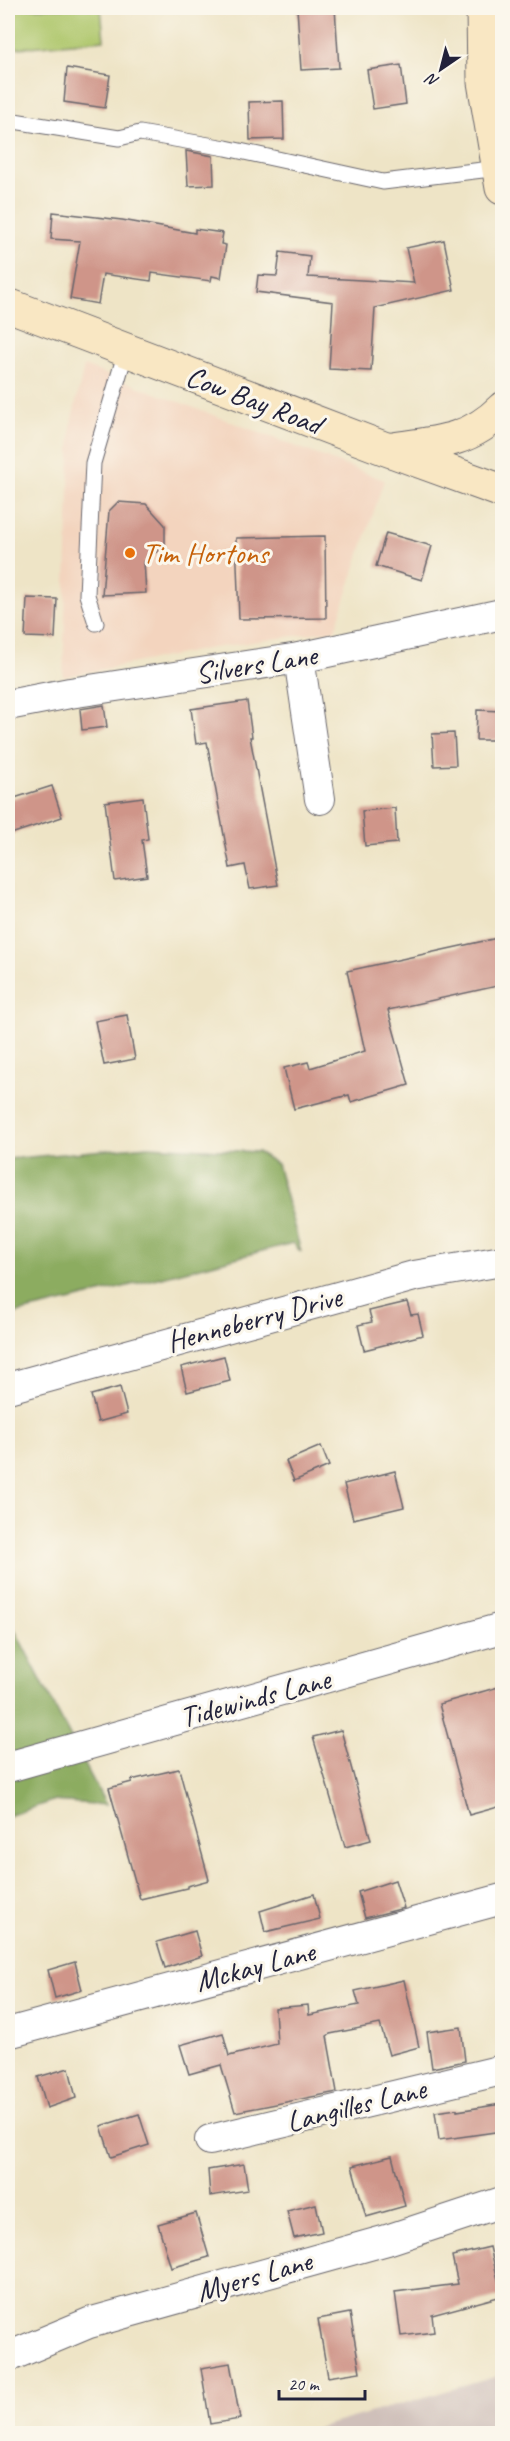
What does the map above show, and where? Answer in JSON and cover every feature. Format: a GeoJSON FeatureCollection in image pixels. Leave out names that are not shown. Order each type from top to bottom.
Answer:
{"type":"FeatureCollection","features":[{"type":"Feature","properties":{"kind":"main road"},"geometry":{"type":"LineString","coordinates":[[483,8],[484,81],[501,178]]}},
{"type":"Feature","properties":{"kind":"main road","name":"Cow Bay Road"},"geometry":{"type":"LineString","coordinates":[[8,305],[502,491]]}},
{"type":"Feature","properties":{"kind":"main road"},"geometry":{"type":"LineString","coordinates":[[386,449],[425,445],[468,435],[491,420],[502,409]]}},
{"type":"Feature","properties":{"kind":"street","name":"Silvers Lane"},"geometry":{"type":"LineString","coordinates":[[8,705],[70,693],[299,658],[502,615]]}},
{"type":"Feature","properties":{"kind":"street"},"geometry":{"type":"LineString","coordinates":[[299,658],[320,799]]}},
{"type":"Feature","properties":{"kind":"street","name":"Henneberry Drive"},"geometry":{"type":"LineString","coordinates":[[8,1388],[414,1276],[502,1261]]}},
{"type":"Feature","properties":{"kind":"street","name":"Tidewinds Lane"},"geometry":{"type":"LineString","coordinates":[[8,1767],[502,1628]]}},
{"type":"Feature","properties":{"kind":"street","name":"Mckay Lane"},"geometry":{"type":"LineString","coordinates":[[8,2033],[502,1899]]}},
{"type":"Feature","properties":{"kind":"street","name":"Langilles Lane"},"geometry":{"type":"LineString","coordinates":[[210,2140],[502,2070]]}},
{"type":"Feature","properties":{"kind":"street","name":"Myers Lane"},"geometry":{"type":"LineString","coordinates":[[8,2357],[89,2323],[387,2240],[502,2202]]}},
{"type":"Feature","properties":{"kind":"lane"},"geometry":{"type":"LineString","coordinates":[[8,120],[119,138],[140,133],[226,148],[382,182],[501,178]]}},
{"type":"Feature","properties":{"kind":"lane"},"geometry":{"type":"LineString","coordinates":[[96,623],[87,595],[93,464],[126,351]]}},
{"type":"Feature","properties":{"kind":"shaded area"},"geometry":{"type":"Polygon","coordinates":[[[84,366],[384,480],[335,630],[212,648],[63,677],[71,424],[84,366]]]}},
{"type":"Feature","properties":{"kind":"shaded area"},"geometry":{"type":"Polygon","coordinates":[[[502,2375],[502,2433],[299,2433],[502,2375]]]}},
{"type":"Feature","properties":{"kind":"green space"},"geometry":{"type":"Polygon","coordinates":[[[8,8],[101,8],[104,40],[8,49],[8,8]]]}},
{"type":"Feature","properties":{"kind":"green space"},"geometry":{"type":"Polygon","coordinates":[[[148,1146],[258,1152],[277,1164],[301,1252],[293,1243],[8,1315],[8,1159],[148,1146]]]}},
{"type":"Feature","properties":{"kind":"green space"},"geometry":{"type":"Polygon","coordinates":[[[8,1617],[106,1805],[52,1801],[8,1816],[8,1617]]]}},
{"type":"Feature","properties":{"kind":"building"},"geometry":{"type":"Polygon","coordinates":[[[297,8],[335,8],[339,68],[301,70],[297,8]]]}},
{"type":"Feature","properties":{"kind":"building"},"geometry":{"type":"Polygon","coordinates":[[[401,65],[406,104],[373,109],[367,70],[401,65]]]}},
{"type":"Feature","properties":{"kind":"building"},"geometry":{"type":"Polygon","coordinates":[[[67,68],[110,75],[105,108],[64,102],[67,68]]]}},
{"type":"Feature","properties":{"kind":"building"},"geometry":{"type":"Polygon","coordinates":[[[283,101],[284,139],[250,140],[249,102],[283,101]]]}},
{"type":"Feature","properties":{"kind":"building"},"geometry":{"type":"Polygon","coordinates":[[[186,151],[213,156],[214,185],[188,186],[186,151]]]}},
{"type":"Feature","properties":{"kind":"building"},"geometry":{"type":"Polygon","coordinates":[[[53,212],[122,220],[195,233],[195,229],[223,233],[221,244],[226,245],[221,278],[212,276],[211,281],[152,273],[151,281],[103,274],[98,304],[70,299],[80,241],[51,239],[53,212]]]}},
{"type":"Feature","properties":{"kind":"building"},"geometry":{"type":"Polygon","coordinates":[[[444,240],[454,290],[375,308],[371,371],[329,369],[333,302],[256,292],[258,275],[277,276],[280,252],[310,256],[308,277],[414,283],[406,248],[444,240]]]}},
{"type":"Feature","properties":{"kind":"building","name":"Tim Hortons"},"geometry":{"type":"Polygon","coordinates":[[[118,502],[146,504],[165,525],[165,545],[144,562],[146,593],[102,595],[109,511],[118,502]]]}},
{"type":"Feature","properties":{"kind":"building"},"geometry":{"type":"Polygon","coordinates":[[[386,533],[432,546],[422,580],[376,566],[386,533]]]}},
{"type":"Feature","properties":{"kind":"building"},"geometry":{"type":"Polygon","coordinates":[[[325,536],[326,618],[239,619],[236,538],[325,536]]]}},
{"type":"Feature","properties":{"kind":"building"},"geometry":{"type":"Polygon","coordinates":[[[27,598],[57,599],[55,638],[25,637],[27,598]]]}},
{"type":"Feature","properties":{"kind":"building"},"geometry":{"type":"Polygon","coordinates":[[[247,701],[252,737],[250,737],[278,885],[250,889],[245,865],[230,868],[207,742],[196,744],[191,709],[247,701]]]}},
{"type":"Feature","properties":{"kind":"building"},"geometry":{"type":"Polygon","coordinates":[[[104,705],[107,727],[82,730],[80,709],[104,705]]]}},
{"type":"Feature","properties":{"kind":"building"},"geometry":{"type":"Polygon","coordinates":[[[477,710],[502,711],[502,740],[476,740],[477,710]]]}},
{"type":"Feature","properties":{"kind":"building"},"geometry":{"type":"Polygon","coordinates":[[[454,733],[456,765],[434,766],[432,734],[454,733]]]}},
{"type":"Feature","properties":{"kind":"building"},"geometry":{"type":"Polygon","coordinates":[[[52,786],[62,817],[8,835],[8,800],[52,786]]]}},
{"type":"Feature","properties":{"kind":"building"},"geometry":{"type":"Polygon","coordinates":[[[143,797],[148,839],[142,840],[147,876],[115,881],[105,802],[143,797]]]}},
{"type":"Feature","properties":{"kind":"building"},"geometry":{"type":"Polygon","coordinates":[[[395,808],[397,843],[365,846],[362,811],[395,808]]]}},
{"type":"Feature","properties":{"kind":"building"},"geometry":{"type":"Polygon","coordinates":[[[502,937],[502,985],[388,1010],[409,1085],[351,1102],[349,1095],[294,1109],[284,1068],[308,1062],[310,1068],[365,1051],[347,971],[502,937]]]}},
{"type":"Feature","properties":{"kind":"building"},"geometry":{"type":"Polygon","coordinates":[[[127,1015],[135,1059],[104,1065],[95,1021],[127,1015]]]}},
{"type":"Feature","properties":{"kind":"building"},"geometry":{"type":"Polygon","coordinates":[[[407,1302],[411,1315],[418,1314],[423,1335],[364,1350],[358,1325],[372,1322],[369,1311],[407,1302]]]}},
{"type":"Feature","properties":{"kind":"building"},"geometry":{"type":"Polygon","coordinates":[[[224,1356],[230,1381],[187,1392],[181,1367],[224,1356]]]}},
{"type":"Feature","properties":{"kind":"building"},"geometry":{"type":"Polygon","coordinates":[[[120,1387],[127,1414],[98,1422],[91,1395],[120,1387]]]}},
{"type":"Feature","properties":{"kind":"building"},"geometry":{"type":"Polygon","coordinates":[[[321,1446],[329,1466],[294,1481],[286,1461],[321,1446]]]}},
{"type":"Feature","properties":{"kind":"building"},"geometry":{"type":"Polygon","coordinates":[[[395,1471],[404,1507],[353,1519],[344,1484],[395,1471]]]}},
{"type":"Feature","properties":{"kind":"building"},"geometry":{"type":"Polygon","coordinates":[[[502,1686],[502,1806],[469,1815],[439,1704],[502,1686]]]}},
{"type":"Feature","properties":{"kind":"building"},"geometry":{"type":"Polygon","coordinates":[[[341,1730],[371,1840],[345,1847],[313,1737],[341,1730]]]}},
{"type":"Feature","properties":{"kind":"building"},"geometry":{"type":"Polygon","coordinates":[[[179,1769],[209,1880],[187,1886],[187,1888],[140,1899],[109,1788],[132,1782],[131,1780],[179,1769]]]}},
{"type":"Feature","properties":{"kind":"building"},"geometry":{"type":"Polygon","coordinates":[[[395,1880],[404,1908],[365,1918],[358,1892],[395,1880]]]}},
{"type":"Feature","properties":{"kind":"building"},"geometry":{"type":"Polygon","coordinates":[[[314,1894],[320,1919],[265,1932],[260,1911],[314,1894]]]}},
{"type":"Feature","properties":{"kind":"building"},"geometry":{"type":"Polygon","coordinates":[[[195,1931],[202,1956],[165,1968],[157,1942],[195,1931]]]}},
{"type":"Feature","properties":{"kind":"building"},"geometry":{"type":"Polygon","coordinates":[[[75,1962],[82,1990],[55,1998],[48,1970],[75,1962]]]}},
{"type":"Feature","properties":{"kind":"building"},"geometry":{"type":"Polygon","coordinates":[[[404,1980],[419,2047],[389,2055],[380,2024],[330,2034],[327,2036],[337,2092],[235,2112],[221,2065],[189,2074],[180,2045],[223,2033],[229,2056],[277,2044],[275,2008],[308,2005],[309,2015],[359,2005],[355,1991],[404,1980]]]}},
{"type":"Feature","properties":{"kind":"building"},"geometry":{"type":"Polygon","coordinates":[[[461,2027],[465,2061],[432,2068],[427,2032],[461,2027]]]}},
{"type":"Feature","properties":{"kind":"building"},"geometry":{"type":"Polygon","coordinates":[[[69,2068],[76,2098],[47,2108],[38,2077],[69,2068]]]}},
{"type":"Feature","properties":{"kind":"building"},"geometry":{"type":"Polygon","coordinates":[[[502,2104],[502,2131],[439,2140],[435,2112],[502,2104]]]}},
{"type":"Feature","properties":{"kind":"building"},"geometry":{"type":"Polygon","coordinates":[[[139,2114],[149,2145],[111,2157],[101,2126],[139,2114]]]}},
{"type":"Feature","properties":{"kind":"building"},"geometry":{"type":"Polygon","coordinates":[[[392,2156],[405,2206],[366,2217],[352,2166],[392,2156]]]}},
{"type":"Feature","properties":{"kind":"building"},"geometry":{"type":"Polygon","coordinates":[[[244,2164],[248,2190],[210,2196],[208,2170],[244,2164]]]}},
{"type":"Feature","properties":{"kind":"building"},"geometry":{"type":"Polygon","coordinates":[[[316,2204],[322,2232],[294,2238],[287,2211],[316,2204]]]}},
{"type":"Feature","properties":{"kind":"building"},"geometry":{"type":"Polygon","coordinates":[[[196,2213],[209,2257],[171,2268],[158,2224],[196,2213]]]}},
{"type":"Feature","properties":{"kind":"building"},"geometry":{"type":"Polygon","coordinates":[[[490,2247],[502,2296],[432,2315],[434,2332],[401,2336],[395,2292],[458,2284],[452,2256],[490,2247]]]}},
{"type":"Feature","properties":{"kind":"building"},"geometry":{"type":"Polygon","coordinates":[[[350,2313],[360,2372],[328,2377],[318,2319],[350,2313]]]}},
{"type":"Feature","properties":{"kind":"building"},"geometry":{"type":"Polygon","coordinates":[[[230,2363],[240,2419],[210,2424],[201,2368],[230,2363]]]}},
{"type":"Feature","properties":{"kind":"place","name":"Tim Hortons"},"geometry":{"type":"Point","coordinates":[130,553]}}]}
